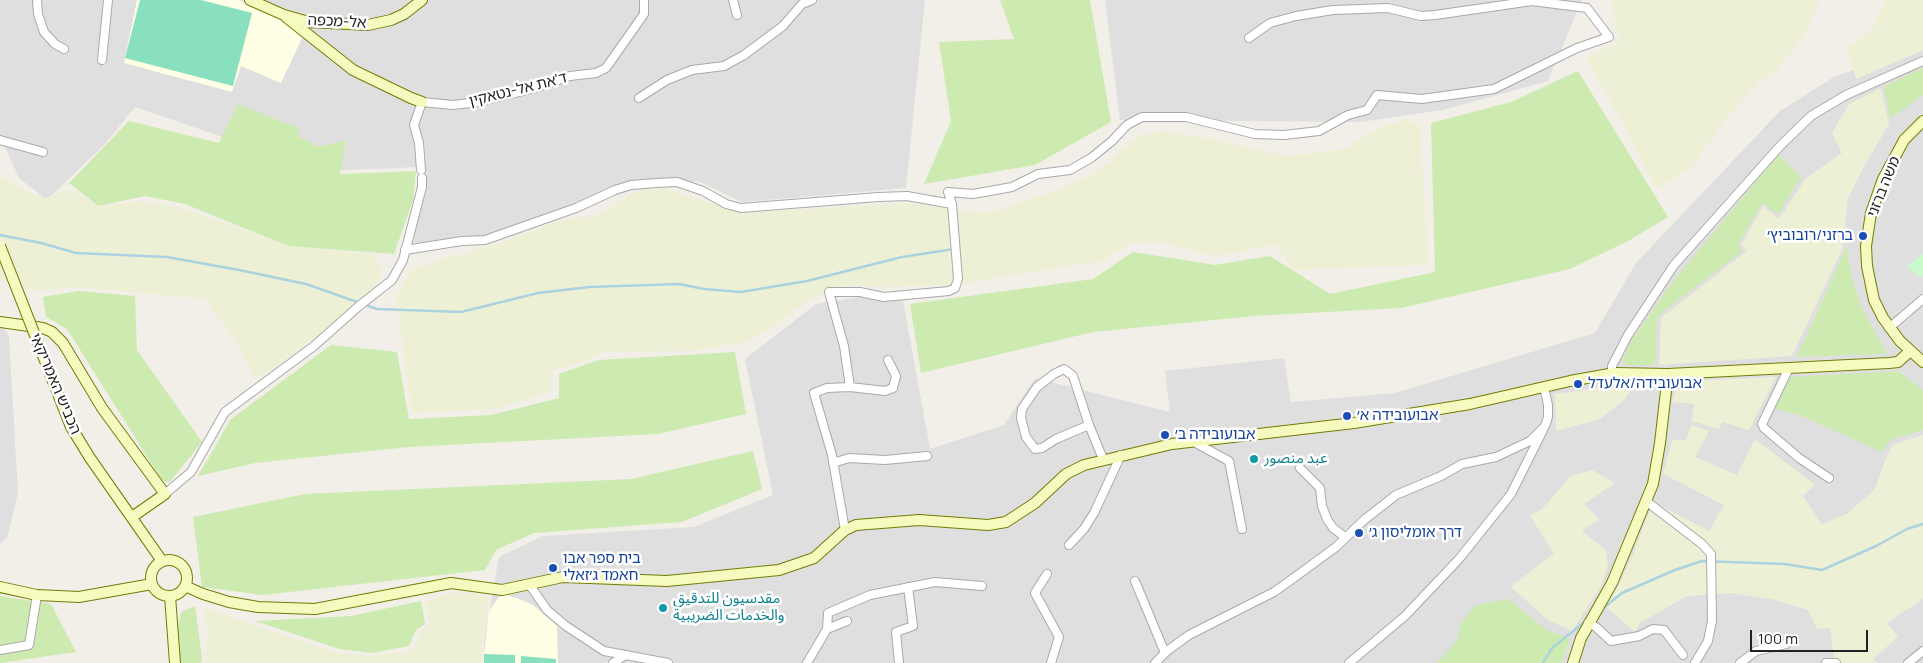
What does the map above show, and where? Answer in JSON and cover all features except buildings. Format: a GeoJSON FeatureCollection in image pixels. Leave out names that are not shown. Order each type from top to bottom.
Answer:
{"type":"FeatureCollection","features":[{"type":"Feature","properties":{"kind":"street"},"geometry":{"type":"LineString","coordinates":[[37,0],[38,14],[44,32],[54,44],[64,50]]}},
{"type":"Feature","properties":{"kind":"street"},"geometry":{"type":"LineString","coordinates":[[102,60],[108,0]]}},
{"type":"Feature","properties":{"kind":"street","name":"אל-מכפה"},"geometry":{"type":"LineString","coordinates":[[250,0],[284,15],[309,22],[368,25],[390,20],[404,14],[422,0]]}},
{"type":"Feature","properties":{"kind":"street","name":"ד'את אל-נטאקין"},"geometry":{"type":"LineString","coordinates":[[284,15],[310,38],[353,70],[410,98],[422,102],[453,105],[478,102],[535,88],[570,76],[596,73],[606,68],[622,42],[644,14],[644,0]]}},
{"type":"Feature","properties":{"kind":"street"},"geometry":{"type":"LineString","coordinates":[[732,0],[736,15]]}},
{"type":"Feature","properties":{"kind":"street"},"geometry":{"type":"LineString","coordinates":[[638,98],[668,80],[692,70],[724,66],[744,55],[783,26],[802,4],[812,0]]}},
{"type":"Feature","properties":{"kind":"street"},"geometry":{"type":"LineString","coordinates":[[850,387],[844,346],[830,292],[860,292],[884,297],[949,292],[955,288],[958,279],[952,204],[948,192],[973,194],[1012,187],[1038,174],[1070,170],[1091,158],[1112,141],[1127,125],[1142,117],[1186,117],[1255,134],[1284,135],[1319,131],[1348,115],[1367,110],[1377,95],[1422,99],[1494,89],[1577,48],[1610,37],[1587,8],[1584,0]]}},
{"type":"Feature","properties":{"kind":"street"},"geometry":{"type":"LineString","coordinates":[[1248,38],[1270,23],[1296,16],[1333,10],[1388,8],[1421,16],[1532,1],[1587,8]]}},
{"type":"Feature","properties":{"kind":"street"},"geometry":{"type":"LineString","coordinates":[[1612,374],[1612,366],[1628,335],[1674,265],[1781,144],[1811,116],[1846,95],[1923,61]]}},
{"type":"Feature","properties":{"kind":"street"},"geometry":{"type":"LineString","coordinates":[[132,517],[165,494],[191,472],[225,412],[314,346],[392,280],[405,250],[422,187],[419,143],[414,125],[422,102]]}},
{"type":"Feature","properties":{"kind":"street","name":"משה ברזני"},"geometry":{"type":"LineString","coordinates":[[1923,121],[1904,140],[1891,162],[1877,196],[1868,228],[1866,259],[1874,300],[1889,328],[1909,352],[1923,362]]}},
{"type":"Feature","properties":{"kind":"street"},"geometry":{"type":"LineString","coordinates":[[0,140],[43,152]]}},
{"type":"Feature","properties":{"kind":"street"},"geometry":{"type":"LineString","coordinates":[[405,250],[462,241],[485,240],[576,208],[615,190],[631,185],[677,182],[703,191],[726,204],[741,208],[844,198],[887,196],[907,196],[952,204]]}},
{"type":"Feature","properties":{"kind":"street","name":"הכביש האמריקאי"},"geometry":{"type":"LineString","coordinates":[[0,246],[71,426],[90,458],[162,562]]}},
{"type":"Feature","properties":{"kind":"street"},"geometry":{"type":"LineString","coordinates":[[1889,328],[1923,299]]}},
{"type":"Feature","properties":{"kind":"street"},"geometry":{"type":"LineString","coordinates":[[0,323],[44,328],[52,332],[63,344],[102,408],[165,494]]}},
{"type":"Feature","properties":{"kind":"street"},"geometry":{"type":"LineString","coordinates":[[185,586],[229,602],[258,606],[315,609],[451,583],[502,590],[563,577],[644,582],[693,580],[779,570],[814,558],[844,530],[856,525],[919,520],[988,525],[1006,522],[1035,503],[1066,474],[1102,459],[1192,441],[1354,423],[1470,404],[1612,374],[1668,374],[1889,363],[1898,362],[1909,352]]}},
{"type":"Feature","properties":{"kind":"street"},"geometry":{"type":"LineString","coordinates":[[844,530],[833,462],[814,393],[828,388],[850,387],[885,391],[893,388],[896,376],[888,360]]}},
{"type":"Feature","properties":{"kind":"street"},"geometry":{"type":"LineString","coordinates":[[1788,368],[1762,424],[1764,428],[1799,458],[1829,478]]}},
{"type":"Feature","properties":{"kind":"street"},"geometry":{"type":"LineString","coordinates":[[1089,425],[1038,449],[1031,446],[1026,437],[1021,418],[1022,409],[1037,387],[1064,369],[1073,376],[1102,459]]}},
{"type":"Feature","properties":{"kind":"street"},"geometry":{"type":"LineString","coordinates":[[1574,662],[1588,623],[1612,583],[1653,484],[1668,374]]}},
{"type":"Feature","properties":{"kind":"street"},"geometry":{"type":"LineString","coordinates":[[1349,663],[1405,616],[1490,521],[1521,479],[1545,426],[1548,405],[1544,387]]}},
{"type":"Feature","properties":{"kind":"street"},"geometry":{"type":"LineString","coordinates":[[1155,663],[1189,635],[1274,592],[1346,537],[1396,495],[1441,476],[1462,464],[1496,457],[1512,451],[1530,441],[1545,426]]}},
{"type":"Feature","properties":{"kind":"street"},"geometry":{"type":"LineString","coordinates":[[1192,441],[1230,461],[1242,529]]}},
{"type":"Feature","properties":{"kind":"street"},"geometry":{"type":"LineString","coordinates":[[1069,545],[1084,529],[1094,513],[1121,455]]}},
{"type":"Feature","properties":{"kind":"street"},"geometry":{"type":"LineString","coordinates":[[833,462],[849,458],[885,460],[927,456]]}},
{"type":"Feature","properties":{"kind":"street"},"geometry":{"type":"LineString","coordinates":[[1300,468],[1320,488],[1322,506],[1333,528],[1346,537]]}},
{"type":"Feature","properties":{"kind":"street"},"geometry":{"type":"LineString","coordinates":[[1646,501],[1702,544],[1711,554],[1712,621],[1708,641],[1695,663]]}},
{"type":"Feature","properties":{"kind":"street"},"geometry":{"type":"LineString","coordinates":[[174,561],[184,568],[187,580],[179,593],[170,596],[159,593],[152,584],[152,573],[162,562],[174,561]]}},
{"type":"Feature","properties":{"kind":"street"},"geometry":{"type":"LineString","coordinates":[[1047,574],[1035,593],[1059,637],[1051,663]]}},
{"type":"Feature","properties":{"kind":"street"},"geometry":{"type":"LineString","coordinates":[[1136,581],[1165,653]]}},
{"type":"Feature","properties":{"kind":"street"},"geometry":{"type":"LineString","coordinates":[[807,663],[827,628],[828,613],[870,595],[935,582],[982,586]]}},
{"type":"Feature","properties":{"kind":"street"},"geometry":{"type":"LineString","coordinates":[[0,587],[37,595],[79,598],[152,584]]}},
{"type":"Feature","properties":{"kind":"street"},"geometry":{"type":"LineString","coordinates":[[529,584],[538,599],[566,626],[604,651],[668,663]]}},
{"type":"Feature","properties":{"kind":"street"},"geometry":{"type":"LineString","coordinates":[[899,663],[896,632],[913,626],[908,587]]}},
{"type":"Feature","properties":{"kind":"street"},"geometry":{"type":"LineString","coordinates":[[0,650],[30,645],[37,595]]}},
{"type":"Feature","properties":{"kind":"street"},"geometry":{"type":"LineString","coordinates":[[170,596],[175,663]]}},
{"type":"Feature","properties":{"kind":"street"},"geometry":{"type":"LineString","coordinates":[[827,628],[847,621]]}},
{"type":"Feature","properties":{"kind":"street"},"geometry":{"type":"LineString","coordinates":[[1588,623],[1596,627],[1611,641],[1638,636],[1653,629],[1664,630],[1684,655]]}},
{"type":"Feature","properties":{"kind":"street"},"geometry":{"type":"LineString","coordinates":[[1740,663],[1756,652],[1786,644]]}},
{"type":"Feature","properties":{"kind":"street"},"geometry":{"type":"LineString","coordinates":[[1908,663],[1923,651]]}},
{"type":"Feature","properties":{"kind":"street"},"geometry":{"type":"LineString","coordinates":[[613,663],[624,656]]}},
{"type":"Feature","properties":{"kind":"street"},"geometry":{"type":"LineString","coordinates":[[1826,663],[1836,663]]}},
{"type":"Feature","properties":{"kind":"shaded area"},"geometry":{"type":"Polygon","coordinates":[[[0,0],[925,0],[906,188],[742,202],[698,181],[633,190],[458,247],[413,242],[421,167],[322,171],[135,107],[105,144],[47,200],[19,178],[0,136],[0,0]]]}},
{"type":"Feature","properties":{"kind":"shaded area"},"geometry":{"type":"Polygon","coordinates":[[[137,0],[239,0],[282,17],[303,36],[281,83],[241,66],[232,92],[124,63],[137,0]]]}},
{"type":"Feature","properties":{"kind":"shaded area"},"geometry":{"type":"Polygon","coordinates":[[[1105,0],[1582,0],[1548,81],[1443,110],[1360,122],[1120,120],[1105,0]]]}},
{"type":"Feature","properties":{"kind":"shaded area"},"geometry":{"type":"Polygon","coordinates":[[[1612,0],[1820,0],[1804,35],[1777,70],[1759,82],[1727,117],[1693,166],[1657,189],[1587,57],[1619,43],[1612,0]]]}},
{"type":"Feature","properties":{"kind":"shaded area"},"geometry":{"type":"Polygon","coordinates":[[[1886,0],[1923,0],[1923,50],[1856,79],[1847,49],[1874,27],[1886,0]]]}},
{"type":"Feature","properties":{"kind":"shaded area"},"geometry":{"type":"Polygon","coordinates":[[[1923,39],[1923,663],[484,663],[484,641],[499,557],[543,536],[694,527],[773,495],[745,359],[816,304],[901,290],[930,449],[1004,425],[1035,378],[1170,412],[1165,371],[1284,358],[1291,402],[1395,393],[1595,333],[1636,263],[1780,111],[1834,77],[1905,50],[1923,39]]]}},
{"type":"Feature","properties":{"kind":"shaded area"},"geometry":{"type":"Polygon","coordinates":[[[1881,88],[1889,124],[1848,198],[1842,250],[1792,356],[1659,365],[1661,318],[1747,251],[1741,245],[1763,206],[1779,219],[1806,178],[1842,153],[1832,133],[1849,104],[1881,88]]]}},
{"type":"Feature","properties":{"kind":"shaded area"},"geometry":{"type":"Polygon","coordinates":[[[1405,119],[1420,125],[1428,265],[1293,270],[1276,244],[1219,256],[1162,243],[1132,243],[1101,261],[952,285],[888,287],[841,285],[804,302],[778,324],[747,342],[690,351],[604,352],[552,371],[552,391],[494,409],[412,413],[396,296],[413,268],[499,243],[559,221],[600,214],[631,194],[654,185],[744,213],[905,203],[986,213],[1060,189],[1097,172],[1138,136],[1161,131],[1201,137],[1287,156],[1341,150],[1382,127],[1405,119]]]}},
{"type":"Feature","properties":{"kind":"shaded area"},"geometry":{"type":"Polygon","coordinates":[[[0,176],[21,188],[45,198],[69,189],[98,206],[140,201],[180,207],[288,246],[374,254],[383,268],[370,297],[281,363],[255,379],[238,345],[205,299],[79,287],[34,291],[0,280],[0,176]]]}},
{"type":"Feature","properties":{"kind":"shaded area"},"geometry":{"type":"Polygon","coordinates":[[[0,320],[9,337],[18,493],[7,538],[0,544],[0,320]]]}},
{"type":"Feature","properties":{"kind":"shaded area"},"geometry":{"type":"Polygon","coordinates":[[[1776,377],[1749,430],[1722,422],[1719,429],[1692,421],[1694,404],[1672,402],[1678,389],[1687,384],[1707,380],[1776,377]]]}},
{"type":"Feature","properties":{"kind":"shaded area"},"geometry":{"type":"Polygon","coordinates":[[[1636,383],[1624,400],[1600,419],[1556,431],[1555,394],[1636,383]]]}},
{"type":"Feature","properties":{"kind":"shaded area"},"geometry":{"type":"Polygon","coordinates":[[[1691,425],[1709,431],[1695,457],[1737,475],[1755,439],[1815,485],[1803,496],[1822,524],[1847,514],[1875,489],[1887,455],[1894,444],[1923,435],[1923,599],[1887,623],[1898,637],[1873,659],[1878,663],[1835,663],[1830,628],[1817,629],[1808,610],[1776,600],[1732,593],[1687,596],[1640,623],[1635,632],[1605,606],[1620,583],[1653,502],[1709,531],[1724,505],[1663,474],[1672,440],[1686,440],[1691,425]]]}},
{"type":"Feature","properties":{"kind":"shaded area"},"geometry":{"type":"Polygon","coordinates":[[[1592,470],[1615,483],[1584,504],[1599,519],[1582,531],[1606,550],[1608,565],[1601,586],[1572,631],[1548,620],[1511,587],[1554,553],[1530,516],[1542,509],[1571,476],[1592,470]]]}},
{"type":"Feature","properties":{"kind":"shaded area"},"geometry":{"type":"Polygon","coordinates":[[[449,593],[472,593],[489,596],[481,663],[205,663],[208,634],[204,608],[334,652],[368,656],[412,651],[419,632],[430,625],[426,602],[449,593]]]}},
{"type":"Feature","properties":{"kind":"shaded area"},"geometry":{"type":"Polygon","coordinates":[[[501,594],[533,605],[557,626],[558,663],[483,663],[489,611],[501,594]]]}},
{"type":"Feature","properties":{"kind":"green space"},"geometry":{"type":"Polygon","coordinates":[[[140,0],[201,0],[252,13],[233,86],[125,58],[140,0]]]}},
{"type":"Feature","properties":{"kind":"green space"},"geometry":{"type":"Polygon","coordinates":[[[1000,0],[1090,0],[1111,122],[1035,165],[924,184],[951,121],[939,42],[1014,39],[1000,0]]]}},
{"type":"Feature","properties":{"kind":"green space"},"geometry":{"type":"Polygon","coordinates":[[[1923,68],[1923,95],[1890,119],[1884,86],[1923,68]]]}},
{"type":"Feature","properties":{"kind":"green space"},"geometry":{"type":"Polygon","coordinates":[[[1578,71],[1668,217],[1630,240],[1570,269],[1401,308],[1254,316],[1093,332],[921,373],[910,304],[1093,279],[1133,252],[1215,265],[1270,256],[1330,294],[1435,272],[1431,123],[1511,102],[1578,71]]]}},
{"type":"Feature","properties":{"kind":"green space"},"geometry":{"type":"Polygon","coordinates":[[[238,104],[300,129],[297,136],[318,147],[346,140],[340,174],[416,171],[413,200],[394,254],[288,246],[185,204],[145,196],[98,206],[69,183],[129,121],[219,143],[238,104]]]}},
{"type":"Feature","properties":{"kind":"green space"},"geometry":{"type":"Polygon","coordinates":[[[1778,155],[1801,177],[1778,214],[1762,203],[1737,246],[1743,251],[1657,316],[1655,365],[1626,365],[1623,359],[1631,341],[1671,284],[1778,155]]]}},
{"type":"Feature","properties":{"kind":"green space"},"geometry":{"type":"Polygon","coordinates":[[[1847,246],[1851,275],[1861,307],[1887,354],[1797,357],[1847,246]]]}},
{"type":"Feature","properties":{"kind":"green space"},"geometry":{"type":"Polygon","coordinates":[[[1923,254],[1923,276],[1921,278],[1907,267],[1923,254]]]}},
{"type":"Feature","properties":{"kind":"green space"},"geometry":{"type":"Polygon","coordinates":[[[79,291],[135,296],[137,350],[202,442],[169,483],[161,479],[67,329],[46,317],[43,297],[79,291]]]}},
{"type":"Feature","properties":{"kind":"green space"},"geometry":{"type":"Polygon","coordinates":[[[331,345],[397,352],[409,419],[491,415],[559,398],[559,374],[598,360],[735,352],[746,414],[658,434],[409,447],[255,463],[198,476],[231,419],[331,345]]]}},
{"type":"Feature","properties":{"kind":"green space"},"geometry":{"type":"Polygon","coordinates":[[[1898,371],[1923,390],[1923,430],[1890,440],[1882,452],[1799,415],[1774,408],[1791,377],[1898,371]]]}},
{"type":"Feature","properties":{"kind":"green space"},"geometry":{"type":"Polygon","coordinates":[[[753,451],[762,489],[682,522],[534,533],[496,550],[485,570],[263,595],[202,587],[193,517],[305,494],[631,479],[753,451]]]}},
{"type":"Feature","properties":{"kind":"green space"},"geometry":{"type":"Polygon","coordinates":[[[0,596],[51,604],[76,652],[0,663],[0,596]]]}},
{"type":"Feature","properties":{"kind":"green space"},"geometry":{"type":"Polygon","coordinates":[[[1508,599],[1547,630],[1570,639],[1561,663],[1437,663],[1457,641],[1460,624],[1476,605],[1508,599]]]}},
{"type":"Feature","properties":{"kind":"green space"},"geometry":{"type":"Polygon","coordinates":[[[421,601],[425,624],[416,630],[409,646],[372,653],[339,649],[255,621],[351,616],[421,601]]]}},
{"type":"Feature","properties":{"kind":"green space"},"geometry":{"type":"Polygon","coordinates":[[[195,606],[202,657],[201,663],[170,663],[181,612],[195,606]]]}},
{"type":"Feature","properties":{"kind":"green space"},"geometry":{"type":"Polygon","coordinates":[[[484,654],[515,655],[515,663],[484,663],[484,654]]]}},
{"type":"Feature","properties":{"kind":"green space"},"geometry":{"type":"Polygon","coordinates":[[[521,656],[556,659],[556,663],[521,663],[521,656]]]}},
{"type":"Feature","properties":{"kind":"waterway"},"geometry":{"type":"LineString","coordinates":[[0,235],[41,243],[76,253],[167,257],[239,270],[306,284],[377,309],[461,312],[538,293],[589,287],[679,284],[704,289],[741,292],[807,281],[902,257],[954,249]]}},
{"type":"Feature","properties":{"kind":"waterway"},"geometry":{"type":"LineString","coordinates":[[1602,609],[1622,593],[1675,570],[1702,561],[1785,564],[1822,570],[1876,546],[1907,529],[1923,524]]}},
{"type":"Feature","properties":{"kind":"waterway"},"geometry":{"type":"LineString","coordinates":[[1543,663],[1552,648],[1586,621]]}},
{"type":"Feature","properties":{"kind":"place","name":"ברזני/רובוביץ׳"},"geometry":{"type":"Point","coordinates":[1863,236]}},
{"type":"Feature","properties":{"kind":"place","name":"אבועובידה/אלעדל"},"geometry":{"type":"Point","coordinates":[1578,384]}},
{"type":"Feature","properties":{"kind":"place","name":"אבועובידה א׳"},"geometry":{"type":"Point","coordinates":[1347,416]}},
{"type":"Feature","properties":{"kind":"place","name":"אבועובידה ב׳"},"geometry":{"type":"Point","coordinates":[1165,435]}},
{"type":"Feature","properties":{"kind":"place","name":"عبد منصور"},"geometry":{"type":"Point","coordinates":[1254,459]}},
{"type":"Feature","properties":{"kind":"place","name":"דרך אומליסון ג׳"},"geometry":{"type":"Point","coordinates":[1359,533]}},
{"type":"Feature","properties":{"kind":"place","name":"בית ספר אבו חאמד ג׳זאלי"},"geometry":{"type":"Point","coordinates":[553,568]}},
{"type":"Feature","properties":{"kind":"place","name":"مقدسيون للتدقيق والخدمات الضريبية"},"geometry":{"type":"Point","coordinates":[663,608]}}]}
